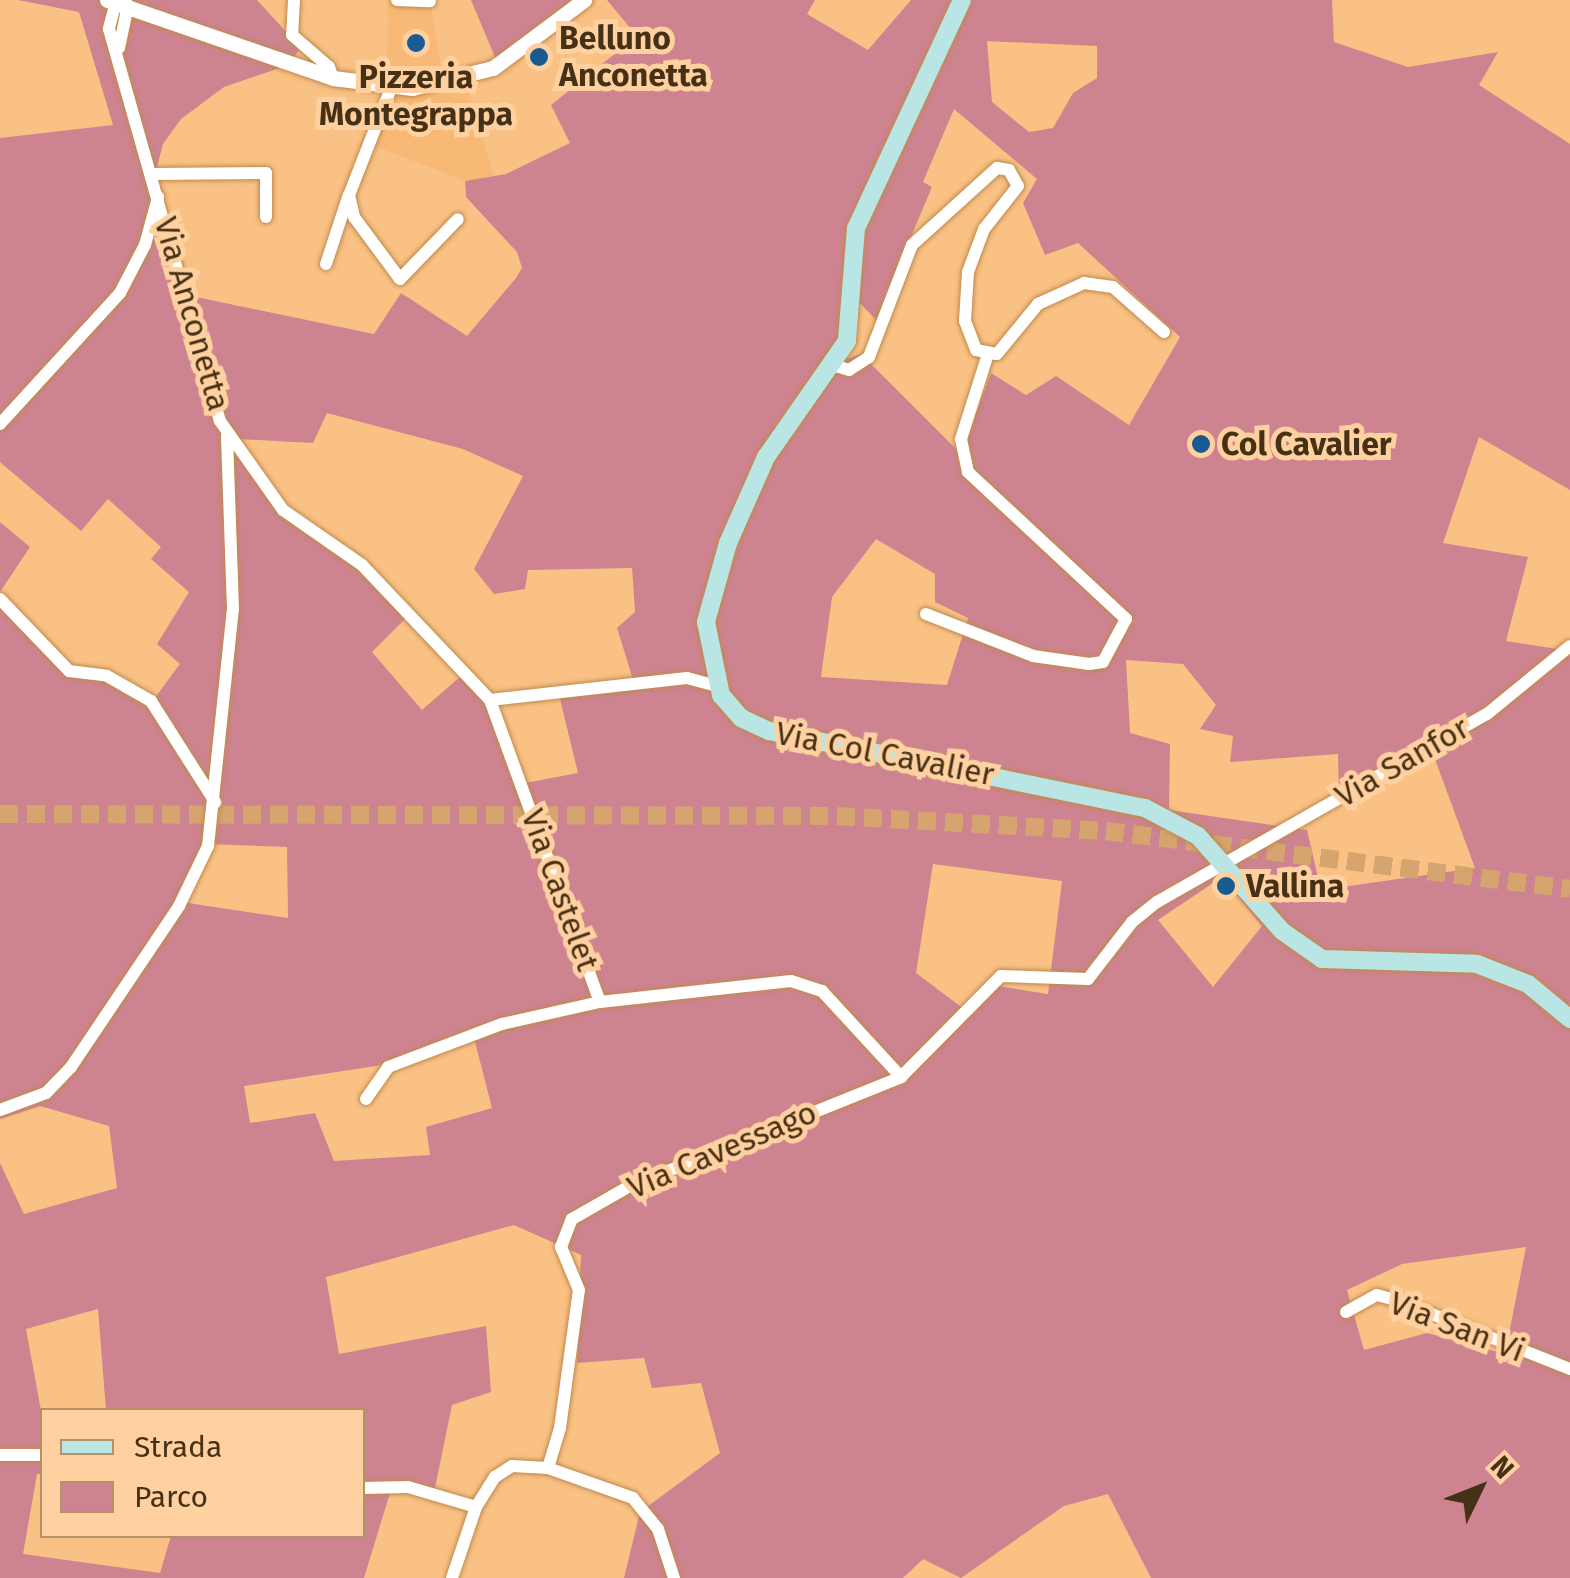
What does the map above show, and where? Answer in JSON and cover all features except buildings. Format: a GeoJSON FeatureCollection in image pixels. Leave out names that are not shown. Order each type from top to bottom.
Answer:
{"type":"FeatureCollection","features":[{"type":"Feature","properties":{"kind":"main road"},"geometry":{"type":"LineString","coordinates":[[717,686],[706,622],[728,543],[766,458],[832,365],[852,324],[850,255],[856,228],[962,0]]}},
{"type":"Feature","properties":{"kind":"main road","name":"Via Col Cavalier"},"geometry":{"type":"LineString","coordinates":[[717,686],[734,710],[759,728],[1144,808],[1198,836],[1282,931],[1322,959],[1477,964],[1528,984],[1570,1019]]}},
{"type":"Feature","properties":{"kind":"street"},"geometry":{"type":"LineString","coordinates":[[294,0],[292,36],[330,67],[333,78]]}},
{"type":"Feature","properties":{"kind":"street"},"geometry":{"type":"LineString","coordinates":[[397,0],[430,1]]}},
{"type":"Feature","properties":{"kind":"street"},"geometry":{"type":"LineString","coordinates":[[117,2],[333,78],[392,88],[442,86],[483,72],[584,0]]}},
{"type":"Feature","properties":{"kind":"street","name":"Via Anconetta"},"geometry":{"type":"LineString","coordinates":[[117,2],[118,48],[227,433]]}},
{"type":"Feature","properties":{"kind":"street"},"geometry":{"type":"LineString","coordinates":[[326,264],[392,88]]}},
{"type":"Feature","properties":{"kind":"street"},"geometry":{"type":"LineString","coordinates":[[832,365],[848,370],[869,357],[912,245],[986,175],[1003,168],[1014,174],[1016,191],[979,238],[964,296],[967,332],[987,356]]}},
{"type":"Feature","properties":{"kind":"street","name":"Via Anconetta"},"geometry":{"type":"LineString","coordinates":[[153,174],[266,173],[266,217]]}},
{"type":"Feature","properties":{"kind":"street","name":"Via Anconetta"},"geometry":{"type":"LineString","coordinates":[[0,424],[120,292],[146,245],[158,195]]}},
{"type":"Feature","properties":{"kind":"street"},"geometry":{"type":"LineString","coordinates":[[349,195],[354,217],[400,279],[458,218]]}},
{"type":"Feature","properties":{"kind":"street"},"geometry":{"type":"LineString","coordinates":[[987,356],[1000,351],[1045,298],[1084,283],[1113,287],[1164,332]]}},
{"type":"Feature","properties":{"kind":"street"},"geometry":{"type":"LineString","coordinates":[[926,614],[1033,656],[1089,664],[1103,662],[1126,618],[992,501],[964,465],[962,439],[987,356]]}},
{"type":"Feature","properties":{"kind":"street"},"geometry":{"type":"LineString","coordinates":[[0,1110],[46,1093],[70,1066],[192,882],[215,802],[233,610],[227,433]]}},
{"type":"Feature","properties":{"kind":"street","name":"Via Castelet"},"geometry":{"type":"LineString","coordinates":[[227,433],[291,518],[372,574],[490,700],[600,1002],[502,1024],[388,1067],[375,1078],[366,1099]]}},
{"type":"Feature","properties":{"kind":"street"},"geometry":{"type":"LineString","coordinates":[[0,599],[69,671],[110,678],[156,705],[215,802]]}},
{"type":"Feature","properties":{"kind":"street","name":"Via Sanfor"},"geometry":{"type":"LineString","coordinates":[[1225,865],[1487,714],[1570,646]]}},
{"type":"Feature","properties":{"kind":"street"},"geometry":{"type":"LineString","coordinates":[[490,700],[687,678],[717,686]]}},
{"type":"Feature","properties":{"kind":"street","name":"Via Cavessago"},"geometry":{"type":"LineString","coordinates":[[548,1468],[560,1428],[578,1290],[561,1248],[572,1219],[628,1187],[900,1077],[1001,976],[1088,980],[1144,911],[1225,865]]}},
{"type":"Feature","properties":{"kind":"street"},"geometry":{"type":"LineString","coordinates":[[600,1002],[791,981],[822,991],[900,1077]]}},
{"type":"Feature","properties":{"kind":"street","name":"Via San Vi"},"geometry":{"type":"LineString","coordinates":[[1346,1312],[1377,1295],[1570,1369]]}},
{"type":"Feature","properties":{"kind":"street"},"geometry":{"type":"LineString","coordinates":[[0,1455],[40,1455]]}},
{"type":"Feature","properties":{"kind":"street"},"geometry":{"type":"LineString","coordinates":[[452,1578],[476,1507],[502,1472],[548,1468],[634,1498],[658,1528],[674,1578]]}},
{"type":"Feature","properties":{"kind":"street"},"geometry":{"type":"LineString","coordinates":[[365,1488],[408,1486],[476,1507]]}},
{"type":"Feature","properties":{"kind":"shaded area"},"geometry":{"type":"Polygon","coordinates":[[[388,3],[431,6],[443,82],[464,77],[494,176],[465,181],[372,145],[387,84],[388,3]]]}},
{"type":"Feature","properties":{"kind":"green space"},"geometry":{"type":"Polygon","coordinates":[[[18,0],[257,0],[301,48],[288,65],[224,87],[181,119],[163,144],[156,171],[191,296],[374,334],[401,293],[467,336],[522,268],[517,252],[466,197],[465,181],[506,174],[570,143],[551,105],[637,36],[607,0],[815,0],[807,14],[868,50],[911,0],[1332,0],[1334,42],[1408,67],[1498,52],[1479,85],[1570,144],[1570,490],[1479,437],[1443,543],[1528,557],[1506,641],[1570,651],[1570,1578],[1151,1578],[1108,1494],[1064,1506],[961,1578],[923,1559],[903,1578],[624,1578],[640,1512],[720,1453],[701,1383],[652,1388],[644,1358],[577,1363],[581,1255],[514,1225],[326,1277],[339,1354],[486,1326],[491,1392],[452,1405],[435,1488],[393,1483],[364,1578],[0,1578],[0,1163],[24,1214],[117,1188],[109,1126],[40,1106],[0,1119],[0,599],[70,667],[154,699],[180,664],[157,644],[189,592],[151,559],[161,547],[108,499],[81,531],[0,462],[0,138],[113,125],[79,12],[18,0]],[[987,41],[992,102],[1029,132],[1053,128],[1073,93],[1097,78],[1097,46],[987,41]],[[954,109],[923,182],[932,187],[876,320],[860,303],[823,367],[861,354],[961,454],[991,373],[1026,395],[1056,376],[1129,425],[1180,337],[1078,243],[1045,255],[1023,203],[1037,179],[954,109]],[[327,413],[313,443],[239,439],[265,490],[376,585],[405,619],[372,652],[422,710],[461,676],[486,703],[515,785],[578,773],[559,695],[636,689],[617,628],[635,612],[632,568],[528,570],[525,589],[494,594],[474,569],[523,476],[463,449],[327,413]],[[876,539],[832,597],[821,677],[947,685],[968,618],[935,602],[935,574],[876,539]],[[1126,660],[1130,733],[1170,744],[1169,810],[1307,830],[1321,890],[1475,868],[1432,751],[1339,801],[1338,754],[1230,762],[1233,736],[1200,729],[1216,705],[1183,664],[1126,660]],[[206,844],[181,902],[288,918],[287,847],[206,844]],[[933,864],[916,973],[972,1015],[998,986],[1048,994],[1062,881],[933,864]],[[1222,877],[1158,920],[1213,987],[1262,926],[1222,877]],[[474,1038],[376,1066],[244,1086],[250,1123],[315,1113],[334,1161],[430,1155],[426,1127],[492,1108],[474,1038]],[[1526,1247],[1402,1264],[1347,1290],[1364,1350],[1427,1333],[1505,1354],[1526,1247]]]}},
{"type":"Feature","properties":{"kind":"green space"},"geometry":{"type":"Polygon","coordinates":[[[471,0],[570,0],[575,4],[497,62],[471,0]]]}},
{"type":"Feature","properties":{"kind":"green space"},"geometry":{"type":"Polygon","coordinates":[[[0,522],[30,547],[0,592],[0,522]]]}},
{"type":"Feature","properties":{"kind":"tunnel"},"geometry":{"type":"LineString","coordinates":[[0,814],[837,816],[1106,831],[1570,889]]}},
{"type":"Feature","properties":{"kind":"place","name":"Pizzeria Montegrappa"},"geometry":{"type":"Point","coordinates":[416,43]}},
{"type":"Feature","properties":{"kind":"place","name":"Belluno Anconetta"},"geometry":{"type":"Point","coordinates":[539,57]}},
{"type":"Feature","properties":{"kind":"place","name":"Col Cavalier"},"geometry":{"type":"Point","coordinates":[1201,444]}},
{"type":"Feature","properties":{"kind":"place","name":"Vallina"},"geometry":{"type":"Point","coordinates":[1226,886]}}]}
